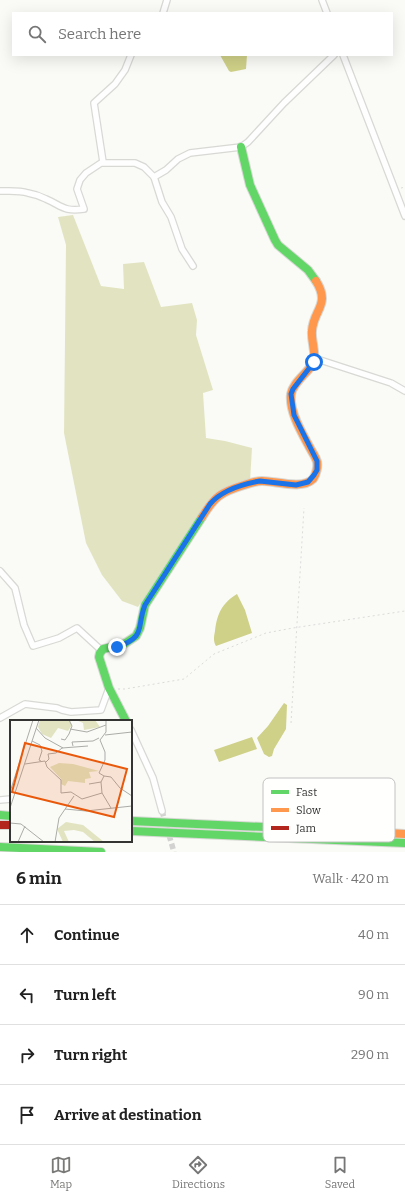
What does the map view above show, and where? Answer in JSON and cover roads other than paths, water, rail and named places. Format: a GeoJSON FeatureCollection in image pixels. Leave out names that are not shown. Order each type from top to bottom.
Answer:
{"type":"FeatureCollection","features":[{"type":"Feature","properties":{"kind":"main road"},"geometry":{"type":"LineString","coordinates":[[125,720],[109,688],[98,657],[101,650],[122,645],[138,633],[141,626],[142,612],[145,605],[210,504],[216,497],[224,492],[259,481],[296,485],[308,482],[317,470],[317,461],[294,415],[291,394],[293,389],[313,364],[314,358],[312,336],[313,326],[321,304],[320,290],[314,276],[278,245],[275,240],[250,185],[241,147]]}},
{"type":"Feature","properties":{"kind":"main road"},"geometry":{"type":"LineString","coordinates":[[0,815],[10,816]]}},
{"type":"Feature","properties":{"kind":"main road"},"geometry":{"type":"LineString","coordinates":[[132,821],[263,827]]}},
{"type":"Feature","properties":{"kind":"main road"},"geometry":{"type":"LineString","coordinates":[[0,824],[10,825]]}},
{"type":"Feature","properties":{"kind":"main road"},"geometry":{"type":"LineString","coordinates":[[132,831],[263,837]]}},
{"type":"Feature","properties":{"kind":"main road"},"geometry":{"type":"LineString","coordinates":[[395,834],[405,834]]}},
{"type":"Feature","properties":{"kind":"main road"},"geometry":{"type":"LineString","coordinates":[[382,842],[405,843]]}},
{"type":"Feature","properties":{"kind":"main road"},"geometry":{"type":"LineString","coordinates":[[0,847],[101,852]]}},
{"type":"Feature","properties":{"kind":"street"},"geometry":{"type":"LineString","coordinates":[[163,12],[167,0]]}},
{"type":"Feature","properties":{"kind":"street"},"geometry":{"type":"LineString","coordinates":[[322,0],[327,12]]}},
{"type":"Feature","properties":{"kind":"street"},"geometry":{"type":"LineString","coordinates":[[104,162],[94,103],[117,81],[125,70],[131,56]]}},
{"type":"Feature","properties":{"kind":"street"},"geometry":{"type":"LineString","coordinates":[[154,177],[166,170],[178,159],[190,153],[241,147],[248,142],[284,103],[333,56]]}},
{"type":"Feature","properties":{"kind":"street"},"geometry":{"type":"LineString","coordinates":[[343,56],[405,216]]}},
{"type":"Feature","properties":{"kind":"street"},"geometry":{"type":"LineString","coordinates":[[0,191],[26,192],[44,198],[64,208],[73,210],[84,209],[77,189],[80,180],[86,173],[104,162],[135,163],[144,167],[154,177],[162,202],[171,217],[182,249],[193,266]]}},
{"type":"Feature","properties":{"kind":"street"},"geometry":{"type":"LineString","coordinates":[[314,358],[391,383],[405,391]]}},
{"type":"Feature","properties":{"kind":"street"},"geometry":{"type":"LineString","coordinates":[[0,571],[15,588],[24,625],[33,646],[59,638],[77,628],[101,650]]}},
{"type":"Feature","properties":{"kind":"street"},"geometry":{"type":"LineString","coordinates":[[0,718],[25,704],[57,708],[71,712],[101,710],[109,688]]}},
{"type":"Feature","properties":{"kind":"street"},"geometry":{"type":"LineString","coordinates":[[132,732],[153,778],[162,811]]}},
{"type":"Feature","properties":{"kind":"street"},"geometry":{"type":"LineString","coordinates":[[0,800],[10,799]]}},
{"type":"Feature","properties":{"kind":"tunnel"},"geometry":{"type":"LineString","coordinates":[[162,811],[174,852]]}}]}
